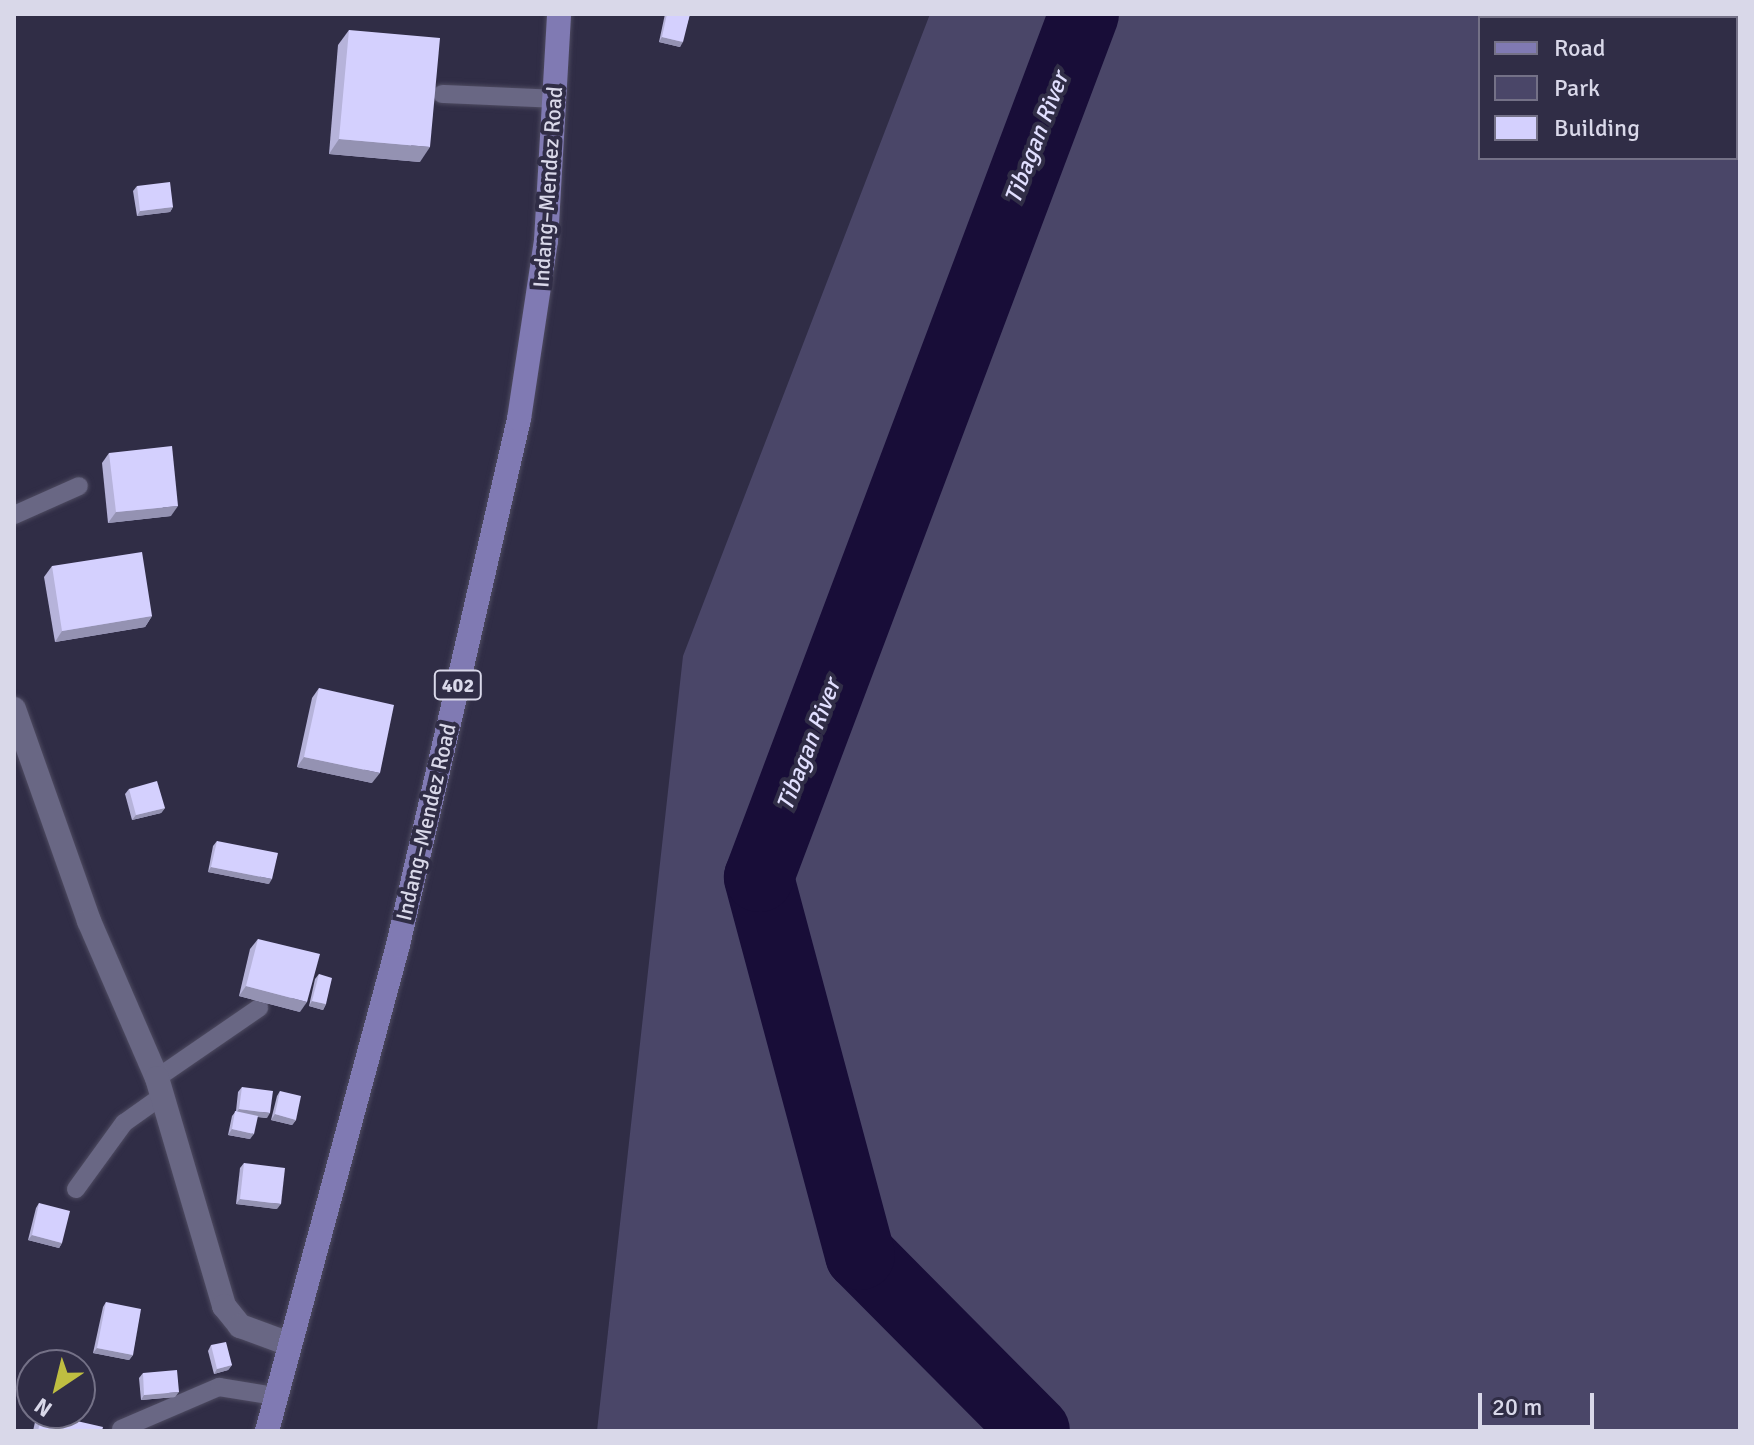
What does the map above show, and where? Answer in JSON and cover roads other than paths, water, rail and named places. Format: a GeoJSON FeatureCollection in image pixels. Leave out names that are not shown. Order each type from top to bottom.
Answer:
{"type":"FeatureCollection","features":[{"type":"Feature","properties":{"kind":"main road","name":"Indang–Mendez Road"},"geometry":{"type":"LineString","coordinates":[[267,1431],[398,945],[519,419],[541,289],[559,14]]}},
{"type":"Feature","properties":{"kind":"street"},"geometry":{"type":"LineString","coordinates":[[14,709],[89,921],[159,1087],[224,1306],[240,1326],[289,1344]]}},
{"type":"Feature","properties":{"kind":"lane"},"geometry":{"type":"LineString","coordinates":[[442,94],[555,99]]}},
{"type":"Feature","properties":{"kind":"lane"},"geometry":{"type":"LineString","coordinates":[[14,515],[79,486]]}},
{"type":"Feature","properties":{"kind":"lane"},"geometry":{"type":"LineString","coordinates":[[76,1189],[124,1123],[159,1087],[259,1008]]}},
{"type":"Feature","properties":{"kind":"lane"},"geometry":{"type":"LineString","coordinates":[[121,1429],[219,1387],[275,1396]]}},
{"type":"Feature","properties":{"kind":"waterway","name":"Tibagan River"},"geometry":{"type":"LineString","coordinates":[[1035,1431],[860,1255],[759,877],[1084,14]]}}]}
